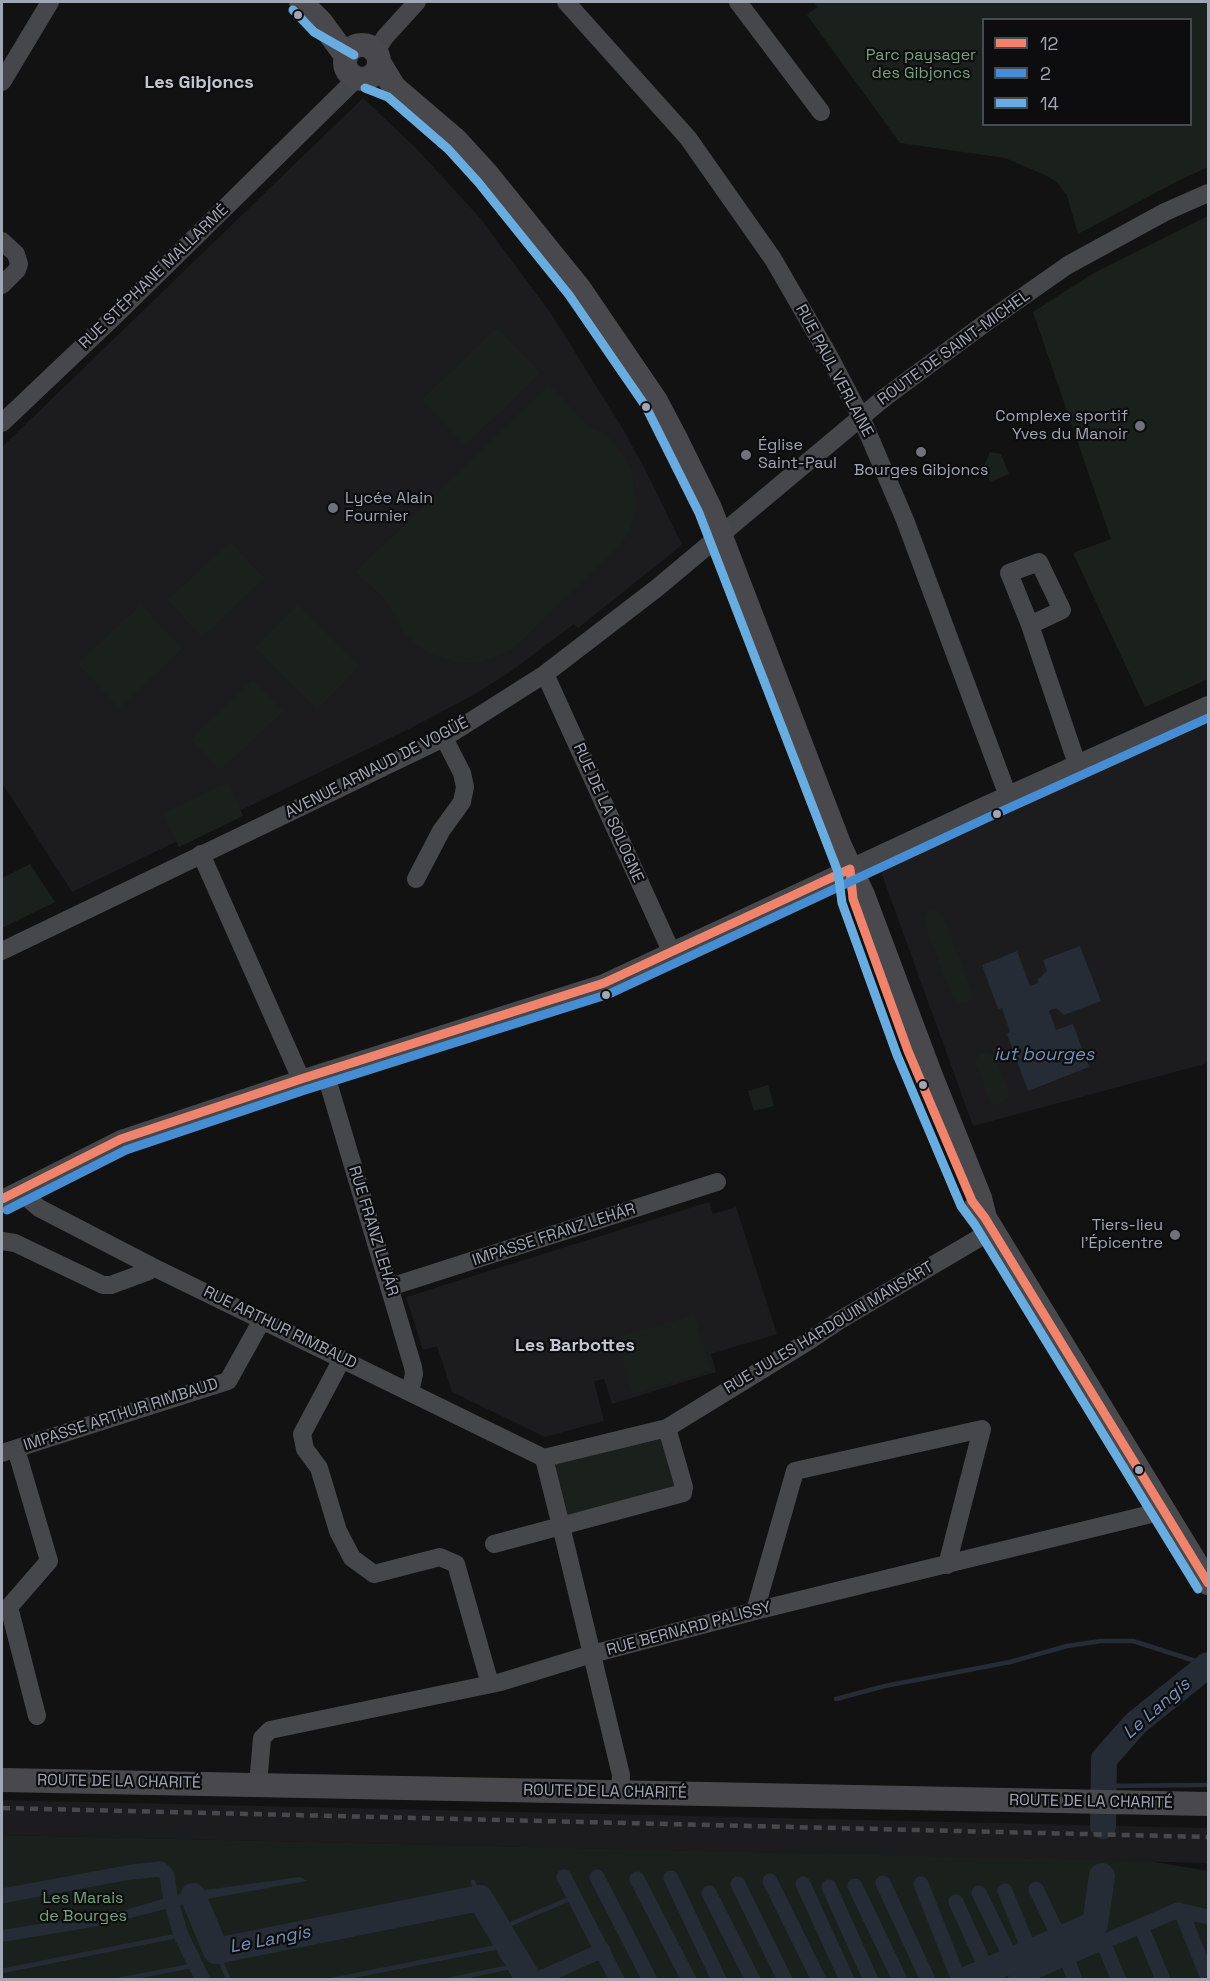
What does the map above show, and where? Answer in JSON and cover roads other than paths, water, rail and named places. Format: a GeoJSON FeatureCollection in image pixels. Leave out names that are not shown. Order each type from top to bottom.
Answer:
{"type":"FeatureCollection","features":[{"type":"Feature","properties":{"kind":"main road"},"geometry":{"type":"LineString","coordinates":[[301,2],[456,140],[523,216],[579,288],[656,401],[710,508],[849,868],[863,895],[988,1224],[1209,1583]]}},
{"type":"Feature","properties":{"kind":"main road","name":"ROUTE DE LA CHARITÉ"},"geometry":{"type":"LineString","coordinates":[[2,1780],[1209,1804]]}},
{"type":"Feature","properties":{"kind":"street"},"geometry":{"type":"LineString","coordinates":[[2,82],[50,2]]}},
{"type":"Feature","properties":{"kind":"street","name":"RUE STÉPHANE MALLARMÉ"},"geometry":{"type":"LineString","coordinates":[[2,423],[305,130],[417,2]]}},
{"type":"Feature","properties":{"kind":"street","name":"RUE PAUL VERLAINE"},"geometry":{"type":"LineString","coordinates":[[566,2],[663,107],[688,138],[773,258],[828,354],[861,417],[904,520],[1008,796]]}},
{"type":"Feature","properties":{"kind":"street"},"geometry":{"type":"LineString","coordinates":[[738,2],[821,112]]}},
{"type":"Feature","properties":{"kind":"street","name":"ROUTE DE SAINT-MICHEL"},"geometry":{"type":"LineString","coordinates":[[720,534],[835,441],[861,417],[988,321],[1068,265],[1165,212],[1209,193]]}},
{"type":"Feature","properties":{"kind":"street"},"geometry":{"type":"LineString","coordinates":[[2,241],[16,254],[19,264],[17,270],[2,285]]}},
{"type":"Feature","properties":{"kind":"street","name":"AVENUE ARNAUD DE VOGÜÉ"},"geometry":{"type":"LineString","coordinates":[[2,951],[444,738],[545,674],[657,588],[720,534]]}},
{"type":"Feature","properties":{"kind":"street"},"geometry":{"type":"LineString","coordinates":[[1030,625],[1077,764]]}},
{"type":"Feature","properties":{"kind":"street","name":"RUE DE LA SOLOGNE"},"geometry":{"type":"LineString","coordinates":[[545,674],[671,951]]}},
{"type":"Feature","properties":{"kind":"street"},"geometry":{"type":"LineString","coordinates":[[2,1199],[121,1139],[604,983],[849,868],[1209,705]]}},
{"type":"Feature","properties":{"kind":"street"},"geometry":{"type":"LineString","coordinates":[[416,879],[441,831],[462,802],[465,787],[462,773],[444,738]]}},
{"type":"Feature","properties":{"kind":"street"},"geometry":{"type":"LineString","coordinates":[[201,854],[301,1079]]}},
{"type":"Feature","properties":{"kind":"street","name":"RUE FRANZ LEHÁR"},"geometry":{"type":"LineString","coordinates":[[326,1072],[413,1367],[414,1374],[410,1392]]}},
{"type":"Feature","properties":{"kind":"street","name":"IMPASSE FRANZ LEHÁR"},"geometry":{"type":"LineString","coordinates":[[390,1287],[717,1182]]}},
{"type":"Feature","properties":{"kind":"street","name":"RUE ARTHUR RIMBAUD"},"geometry":{"type":"LineString","coordinates":[[24,1188],[32,1202],[39,1208],[151,1266],[544,1458]]}},
{"type":"Feature","properties":{"kind":"street","name":"RUE JULES HARDOUIN MANSART"},"geometry":{"type":"LineString","coordinates":[[544,1458],[667,1428],[807,1342],[988,1224]]}},
{"type":"Feature","properties":{"kind":"street"},"geometry":{"type":"LineString","coordinates":[[2,1241],[15,1243],[103,1285],[111,1285],[149,1271],[151,1266]]}},
{"type":"Feature","properties":{"kind":"street","name":"IMPASSE ARTHUR RIMBAUD"},"geometry":{"type":"LineString","coordinates":[[37,1716],[9,1607],[49,1561],[9,1451],[228,1380],[262,1320]]}},
{"type":"Feature","properties":{"kind":"street"},"geometry":{"type":"LineString","coordinates":[[342,1359],[302,1434],[305,1449],[319,1468],[338,1531],[352,1558],[374,1574],[440,1557],[456,1564],[490,1684]]}},
{"type":"Feature","properties":{"kind":"street"},"geometry":{"type":"LineString","coordinates":[[494,1544],[683,1493],[684,1487],[667,1428]]}},
{"type":"Feature","properties":{"kind":"street"},"geometry":{"type":"LineString","coordinates":[[756,1611],[795,1471],[989,1430],[947,1565]]}},
{"type":"Feature","properties":{"kind":"street"},"geometry":{"type":"LineString","coordinates":[[544,1458],[621,1776],[620,1792]]}},
{"type":"Feature","properties":{"kind":"street","name":"RUE BERNARD PALISSY"},"geometry":{"type":"LineString","coordinates":[[258,1784],[262,1738],[270,1730],[490,1684],[592,1654],[756,1611],[1163,1510]]}},
{"type":"Feature","properties":{"kind":"water","name":"iut bourges"},"geometry":{"type":"Polygon","coordinates":[[[1080,946],[1101,1001],[1064,1015],[1056,1008],[1049,1011],[1056,1030],[1073,1024],[1089,1067],[1028,1091],[1007,1034],[1010,1032],[1002,1008],[998,1009],[982,965],[1017,951],[1030,986],[1038,983],[1038,979],[1047,971],[1043,960],[1080,946]]]}},
{"type":"Feature","properties":{"kind":"water"},"geometry":{"type":"Polygon","coordinates":[[[300,1877],[307,1881],[195,1901],[105,1925],[2,1942],[2,1930],[125,1910],[184,1893],[300,1877]]]}},
{"type":"Feature","properties":{"kind":"waterway"},"geometry":{"type":"LineString","coordinates":[[836,1699],[885,1686],[1010,1662],[1067,1646],[1101,1641],[1133,1641],[1208,1665]]}},
{"type":"Feature","properties":{"kind":"waterway","name":"Le Langis"},"geometry":{"type":"LineString","coordinates":[[1103,1826],[1104,1759],[1136,1723],[1208,1665]]}},
{"type":"Feature","properties":{"kind":"waterway"},"geometry":{"type":"LineString","coordinates":[[1103,1786],[1208,1785]]}},
{"type":"Feature","properties":{"kind":"waterway"},"geometry":{"type":"LineString","coordinates":[[2,1896],[131,1872],[161,1869],[167,1875],[171,1902],[181,1935],[203,1980]]}},
{"type":"Feature","properties":{"kind":"waterway","name":"Le Langis"},"geometry":{"type":"LineString","coordinates":[[966,1980],[1095,1924],[1102,1876]]}},
{"type":"Feature","properties":{"kind":"waterway"},"geometry":{"type":"LineString","coordinates":[[564,1877],[617,1980]]}},
{"type":"Feature","properties":{"kind":"waterway"},"geometry":{"type":"LineString","coordinates":[[597,1877],[650,1980]]}},
{"type":"Feature","properties":{"kind":"waterway"},"geometry":{"type":"LineString","coordinates":[[671,1878],[719,1980]]}},
{"type":"Feature","properties":{"kind":"waterway"},"geometry":{"type":"LineString","coordinates":[[637,1879],[689,1980]]}},
{"type":"Feature","properties":{"kind":"waterway"},"geometry":{"type":"LineString","coordinates":[[770,1881],[819,1980]]}},
{"type":"Feature","properties":{"kind":"waterway"},"geometry":{"type":"LineString","coordinates":[[473,1882],[480,1898]]}},
{"type":"Feature","properties":{"kind":"waterway"},"geometry":{"type":"LineString","coordinates":[[883,1883],[928,1980]]}},
{"type":"Feature","properties":{"kind":"waterway"},"geometry":{"type":"LineString","coordinates":[[738,1884],[785,1980]]}},
{"type":"Feature","properties":{"kind":"waterway"},"geometry":{"type":"LineString","coordinates":[[803,1884],[847,1980]]}},
{"type":"Feature","properties":{"kind":"waterway"},"geometry":{"type":"LineString","coordinates":[[921,1884],[959,1980]]}},
{"type":"Feature","properties":{"kind":"waterway"},"geometry":{"type":"LineString","coordinates":[[855,1886],[900,1980]]}},
{"type":"Feature","properties":{"kind":"waterway"},"geometry":{"type":"LineString","coordinates":[[829,1887],[871,1980]]}},
{"type":"Feature","properties":{"kind":"waterway"},"geometry":{"type":"LineString","coordinates":[[1036,1889],[1060,1939],[1075,1980]]}},
{"type":"Feature","properties":{"kind":"waterway"},"geometry":{"type":"LineString","coordinates":[[1005,1891],[1030,1952]]}},
{"type":"Feature","properties":{"kind":"waterway"},"geometry":{"type":"LineString","coordinates":[[709,1893],[753,1980]]}},
{"type":"Feature","properties":{"kind":"waterway"},"geometry":{"type":"LineString","coordinates":[[979,1893],[1012,1960]]}},
{"type":"Feature","properties":{"kind":"waterway","name":"Le Langis"},"geometry":{"type":"LineString","coordinates":[[193,1896],[216,1951],[480,1898],[529,1980]]}},
{"type":"Feature","properties":{"kind":"waterway"},"geometry":{"type":"LineString","coordinates":[[499,1929],[574,1897]]}},
{"type":"Feature","properties":{"kind":"waterway"},"geometry":{"type":"LineString","coordinates":[[956,1902],[987,1970]]}},
{"type":"Feature","properties":{"kind":"waterway"},"geometry":{"type":"LineString","coordinates":[[1015,1980],[1178,1910],[1208,1917]]}},
{"type":"Feature","properties":{"kind":"waterway"},"geometry":{"type":"LineString","coordinates":[[1181,1911],[1208,1978]]}},
{"type":"Feature","properties":{"kind":"waterway"},"geometry":{"type":"LineString","coordinates":[[1141,1926],[1163,1980]]}},
{"type":"Feature","properties":{"kind":"waterway"},"geometry":{"type":"LineString","coordinates":[[2,1971],[181,1935]]}},
{"type":"Feature","properties":{"kind":"waterway"},"geometry":{"type":"LineString","coordinates":[[1103,1942],[1119,1980]]}},
{"type":"Feature","properties":{"kind":"waterway"},"geometry":{"type":"LineString","coordinates":[[332,1980],[508,1945]]}},
{"type":"Feature","properties":{"kind":"waterway"},"geometry":{"type":"LineString","coordinates":[[536,1980],[603,1950]]}},
{"type":"Feature","properties":{"kind":"waterway"},"geometry":{"type":"LineString","coordinates":[[216,1951],[229,1980]]}},
{"type":"Feature","properties":{"kind":"waterway"},"geometry":{"type":"LineString","coordinates":[[118,1980],[197,1965]]}},
{"type":"Feature","properties":{"kind":"waterway"},"geometry":{"type":"LineString","coordinates":[[448,1980],[520,1965]]}},
{"type":"Feature","properties":{"kind":"railway"},"geometry":{"type":"LineString","coordinates":[[2,1808],[1208,1837]]}},
{"type":"Feature","properties":{"kind":"place","name":"Complexe sportif Yves du Manoir"},"geometry":{"type":"Point","coordinates":[1140,426]}},
{"type":"Feature","properties":{"kind":"place","name":"Bourges Gibjoncs"},"geometry":{"type":"Point","coordinates":[921,452]}},
{"type":"Feature","properties":{"kind":"place","name":"Église Saint-Paul"},"geometry":{"type":"Point","coordinates":[746,455]}},
{"type":"Feature","properties":{"kind":"place","name":"Lycée Alain Fournier"},"geometry":{"type":"Point","coordinates":[333,508]}},
{"type":"Feature","properties":{"kind":"place","name":"Tiers-lieu l'Épicentre"},"geometry":{"type":"Point","coordinates":[1175,1235]}},
{"type":"Feature","properties":{"kind":"district","name":"Les Gibjoncs"},"geometry":{"type":"Point","coordinates":[199,83]}},
{"type":"Feature","properties":{"kind":"district","name":"Les Barbottes"},"geometry":{"type":"Point","coordinates":[575,1346]}},
{"type":"Feature","properties":{"kind":"park label","name":"Parc paysager des Gibjoncs"},"geometry":{"type":"Point","coordinates":[921,65]}},
{"type":"Feature","properties":{"kind":"park label","name":"Les Marais de Bourges"},"geometry":{"type":"Point","coordinates":[83,1908]}}]}
